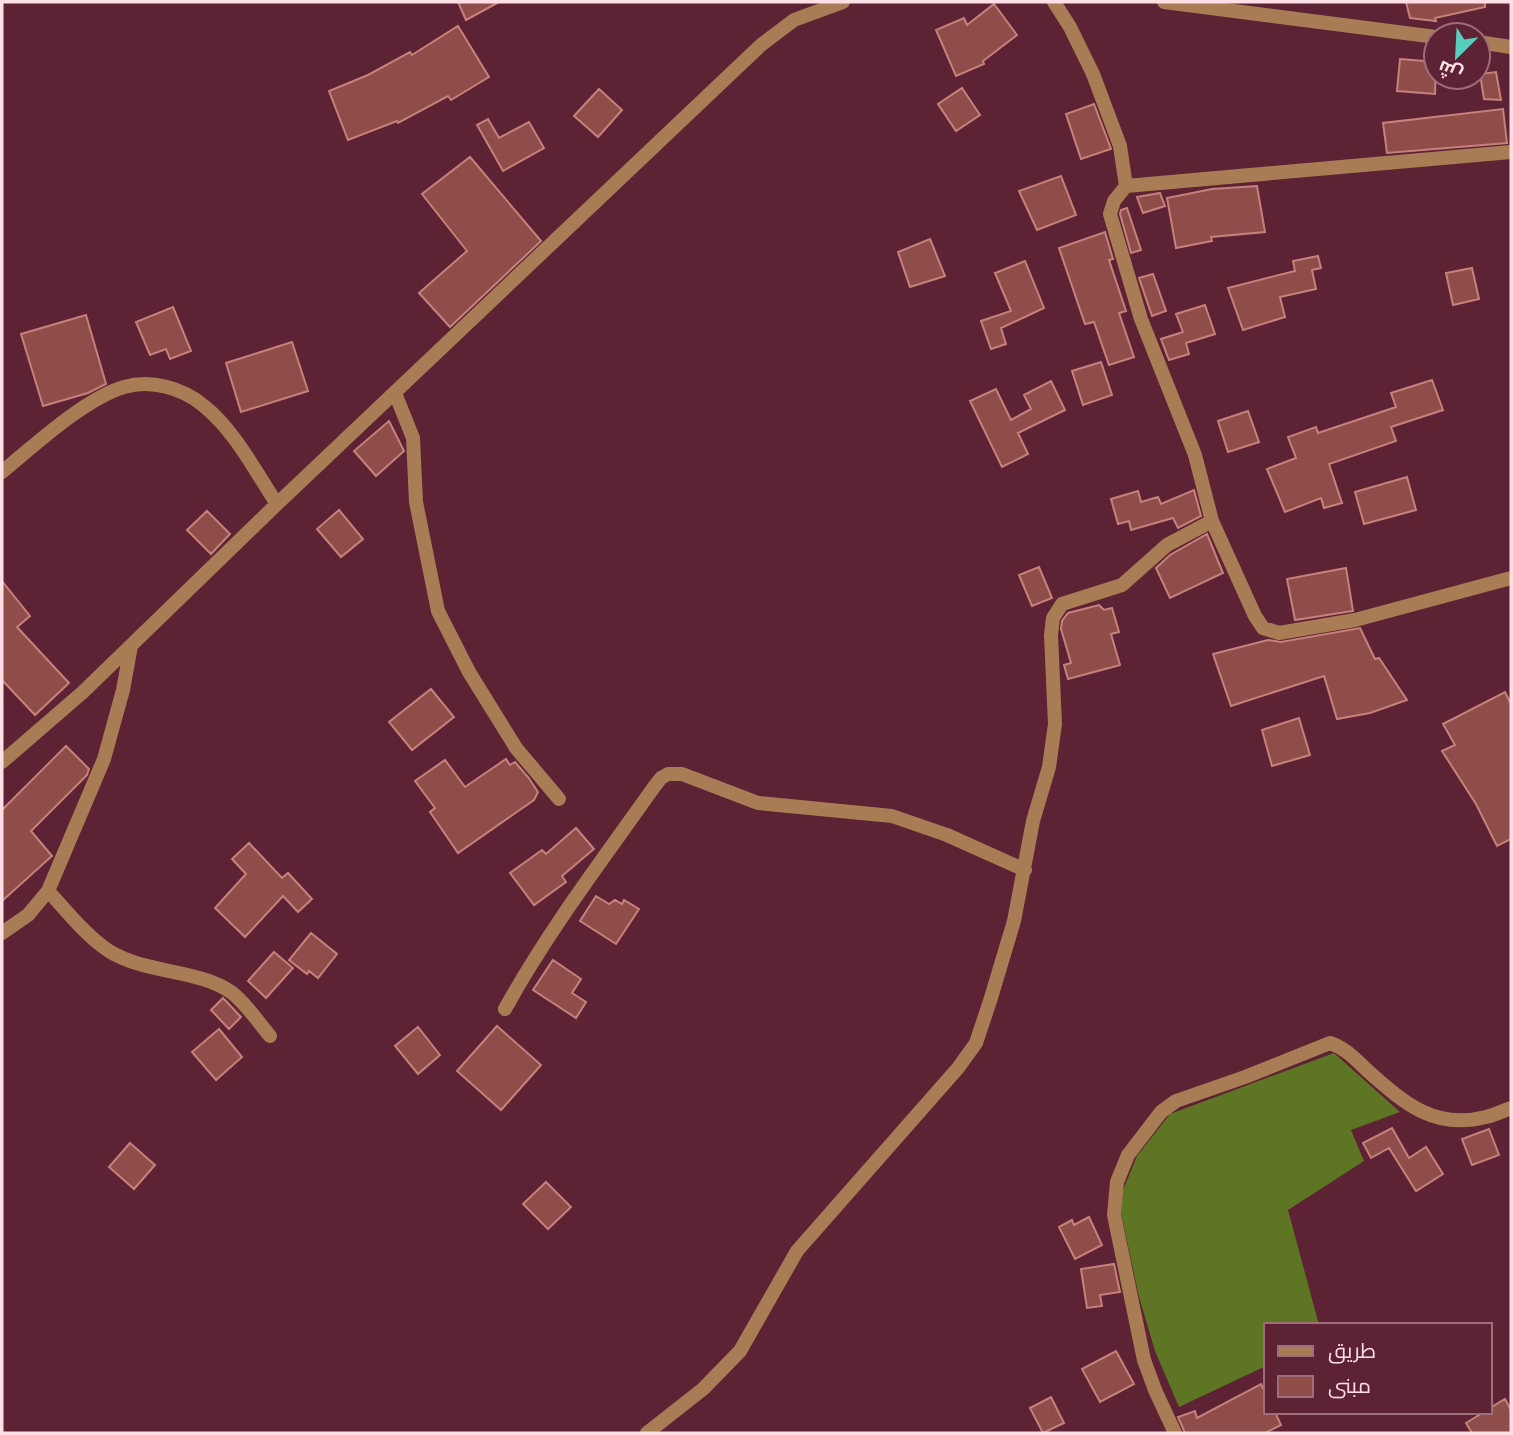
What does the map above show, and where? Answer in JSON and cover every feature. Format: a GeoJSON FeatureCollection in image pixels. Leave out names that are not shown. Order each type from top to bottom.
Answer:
{"type":"FeatureCollection","features":[{"type":"Feature","properties":{"kind":"street"},"geometry":{"type":"LineString","coordinates":[[2,762],[83,692],[761,45],[794,20],[843,2]]}},
{"type":"Feature","properties":{"kind":"street"},"geometry":{"type":"LineString","coordinates":[[1054,2],[1070,27],[1093,74],[1120,146],[1126,186]]}},
{"type":"Feature","properties":{"kind":"street"},"geometry":{"type":"LineString","coordinates":[[1164,2],[1422,35]]}},
{"type":"Feature","properties":{"kind":"street"},"geometry":{"type":"LineString","coordinates":[[1492,44],[1511,47]]}},
{"type":"Feature","properties":{"kind":"street"},"geometry":{"type":"LineString","coordinates":[[1511,152],[1126,186],[1114,201],[1110,214],[1141,319],[1195,455],[1212,521],[1263,628],[1279,633],[1355,620],[1511,578]]}},
{"type":"Feature","properties":{"kind":"street"},"geometry":{"type":"LineString","coordinates":[[2,472],[87,405],[124,387],[154,383],[180,392],[204,405],[233,438],[278,504]]}},
{"type":"Feature","properties":{"kind":"street"},"geometry":{"type":"LineString","coordinates":[[395,393],[413,438],[416,502],[438,611],[469,672],[516,748],[559,799]]}},
{"type":"Feature","properties":{"kind":"street"},"geometry":{"type":"LineString","coordinates":[[647,1433],[703,1389],[740,1351],[797,1251],[958,1068],[976,1043],[1014,921],[1034,821],[1049,767],[1055,723],[1051,635],[1054,618],[1062,604],[1122,584],[1167,545],[1212,521]]}},
{"type":"Feature","properties":{"kind":"street"},"geometry":{"type":"LineString","coordinates":[[2,933],[28,915],[48,891],[104,759],[123,690],[131,646]]}},
{"type":"Feature","properties":{"kind":"street"},"geometry":{"type":"LineString","coordinates":[[505,1009],[519,983],[591,875],[654,787],[668,774],[682,774],[758,803],[892,816],[947,835],[1025,870]]}},
{"type":"Feature","properties":{"kind":"street"},"geometry":{"type":"LineString","coordinates":[[48,891],[90,936],[111,952],[144,966],[204,980],[231,993],[270,1036]]}},
{"type":"Feature","properties":{"kind":"street"},"geometry":{"type":"LineString","coordinates":[[1175,1433],[1144,1360],[1114,1215],[1117,1182],[1128,1155],[1161,1112],[1176,1101],[1330,1043],[1341,1047],[1390,1090],[1433,1118],[1461,1122],[1488,1117],[1511,1108]]}},
{"type":"Feature","properties":{"kind":"green space"},"geometry":{"type":"Polygon","coordinates":[[[1334,1053],[1400,1112],[1351,1130],[1364,1161],[1288,1210],[1318,1323],[1264,1323],[1264,1367],[1179,1407],[1155,1351],[1139,1297],[1121,1213],[1123,1190],[1137,1156],[1170,1114],[1334,1053]]]}},
{"type":"Feature","properties":{"kind":"building"},"geometry":{"type":"Polygon","coordinates":[[[458,2],[499,2],[466,20],[458,2]]]}},
{"type":"Feature","properties":{"kind":"building"},"geometry":{"type":"Polygon","coordinates":[[[1406,2],[1485,2],[1485,7],[1435,18],[1436,21],[1410,18],[1406,2]]]}},
{"type":"Feature","properties":{"kind":"building"},"geometry":{"type":"Polygon","coordinates":[[[994,4],[1017,35],[983,61],[984,64],[956,76],[936,30],[964,18],[967,25],[994,4]]]}},
{"type":"Feature","properties":{"kind":"building"},"geometry":{"type":"Polygon","coordinates":[[[458,26],[489,77],[451,100],[448,96],[398,123],[397,121],[348,140],[329,91],[368,75],[410,52],[412,55],[458,26]]]}},
{"type":"Feature","properties":{"kind":"building"},"geometry":{"type":"Polygon","coordinates":[[[1400,59],[1422,61],[1422,91],[1435,91],[1435,94],[1397,91],[1400,59]]]}},
{"type":"Feature","properties":{"kind":"building"},"geometry":{"type":"Polygon","coordinates":[[[1492,72],[1496,72],[1501,100],[1484,99],[1483,91],[1492,91],[1492,72]]]}},
{"type":"Feature","properties":{"kind":"building"},"geometry":{"type":"Polygon","coordinates":[[[962,88],[980,115],[956,131],[938,104],[962,88]]]}},
{"type":"Feature","properties":{"kind":"building"},"geometry":{"type":"Polygon","coordinates":[[[599,89],[622,110],[598,137],[574,116],[599,89]]]}},
{"type":"Feature","properties":{"kind":"building"},"geometry":{"type":"Polygon","coordinates":[[[1094,104],[1111,149],[1081,159],[1066,114],[1094,104]]]}},
{"type":"Feature","properties":{"kind":"building"},"geometry":{"type":"Polygon","coordinates":[[[1503,109],[1507,143],[1387,153],[1383,123],[1503,109]]]}},
{"type":"Feature","properties":{"kind":"building"},"geometry":{"type":"Polygon","coordinates":[[[488,119],[499,138],[529,122],[544,148],[503,171],[477,125],[488,119]]]}},
{"type":"Feature","properties":{"kind":"building"},"geometry":{"type":"Polygon","coordinates":[[[470,157],[541,241],[450,327],[419,293],[467,251],[422,194],[470,157]]]}},
{"type":"Feature","properties":{"kind":"building"},"geometry":{"type":"Polygon","coordinates":[[[1061,176],[1076,215],[1037,230],[1019,191],[1061,176]]]}},
{"type":"Feature","properties":{"kind":"building"},"geometry":{"type":"Polygon","coordinates":[[[1257,186],[1265,232],[1211,237],[1212,241],[1176,248],[1167,198],[1212,189],[1257,186]]]}},
{"type":"Feature","properties":{"kind":"building"},"geometry":{"type":"Polygon","coordinates":[[[1160,193],[1165,206],[1143,213],[1137,197],[1160,193]]]}},
{"type":"Feature","properties":{"kind":"building"},"geometry":{"type":"Polygon","coordinates":[[[1127,208],[1141,250],[1131,253],[1120,214],[1121,210],[1127,208]]]}},
{"type":"Feature","properties":{"kind":"building"},"geometry":{"type":"Polygon","coordinates":[[[1105,232],[1113,259],[1109,260],[1126,311],[1119,313],[1134,357],[1109,365],[1094,322],[1085,324],[1059,248],[1105,232]]]}},
{"type":"Feature","properties":{"kind":"building"},"geometry":{"type":"Polygon","coordinates":[[[930,239],[945,276],[910,287],[898,252],[930,239]]]}},
{"type":"Feature","properties":{"kind":"building"},"geometry":{"type":"Polygon","coordinates":[[[1318,256],[1321,268],[1312,270],[1316,289],[1280,297],[1285,317],[1243,330],[1228,288],[1295,271],[1293,261],[1318,256]]]}},
{"type":"Feature","properties":{"kind":"building"},"geometry":{"type":"Polygon","coordinates":[[[1025,261],[1044,308],[1001,328],[1006,344],[991,349],[981,321],[1011,311],[995,273],[1025,261]]]}},
{"type":"Feature","properties":{"kind":"building"},"geometry":{"type":"Polygon","coordinates":[[[1472,268],[1479,299],[1453,305],[1446,273],[1472,268]]]}},
{"type":"Feature","properties":{"kind":"building"},"geometry":{"type":"Polygon","coordinates":[[[1153,274],[1166,311],[1152,316],[1139,278],[1153,274]]]}},
{"type":"Feature","properties":{"kind":"building"},"geometry":{"type":"Polygon","coordinates":[[[1205,305],[1215,334],[1186,343],[1189,354],[1169,360],[1161,339],[1183,332],[1176,314],[1205,305]]]}},
{"type":"Feature","properties":{"kind":"building"},"geometry":{"type":"Polygon","coordinates":[[[173,307],[191,351],[170,359],[166,349],[150,355],[136,322],[173,307]]]}},
{"type":"Feature","properties":{"kind":"building"},"geometry":{"type":"Polygon","coordinates":[[[86,315],[106,384],[88,393],[43,406],[21,334],[86,315]]]}},
{"type":"Feature","properties":{"kind":"building"},"geometry":{"type":"Polygon","coordinates":[[[292,342],[308,391],[241,412],[226,363],[292,342]]]}},
{"type":"Feature","properties":{"kind":"building"},"geometry":{"type":"Polygon","coordinates":[[[1101,362],[1112,395],[1083,405],[1072,371],[1101,362]]]}},
{"type":"Feature","properties":{"kind":"building"},"geometry":{"type":"Polygon","coordinates":[[[1432,380],[1443,410],[1391,427],[1396,441],[1329,464],[1342,503],[1324,508],[1321,498],[1285,512],[1267,469],[1296,458],[1288,437],[1316,427],[1318,433],[1396,407],[1391,393],[1432,380]]]}},
{"type":"Feature","properties":{"kind":"building"},"geometry":{"type":"Polygon","coordinates":[[[1051,381],[1065,410],[1018,433],[1028,454],[1002,467],[970,401],[996,389],[1011,420],[1031,409],[1024,395],[1051,381]]]}},
{"type":"Feature","properties":{"kind":"building"},"geometry":{"type":"Polygon","coordinates":[[[1248,411],[1259,442],[1228,452],[1218,421],[1248,411]]]}},
{"type":"Feature","properties":{"kind":"building"},"geometry":{"type":"Polygon","coordinates":[[[389,421],[404,451],[376,476],[354,451],[389,421]]]}},
{"type":"Feature","properties":{"kind":"building"},"geometry":{"type":"Polygon","coordinates":[[[1407,477],[1416,510],[1364,524],[1355,492],[1407,477]]]}},
{"type":"Feature","properties":{"kind":"building"},"geometry":{"type":"Polygon","coordinates":[[[1194,490],[1201,516],[1178,528],[1173,518],[1131,530],[1129,521],[1118,524],[1111,499],[1138,491],[1141,502],[1158,497],[1161,504],[1194,490]]]}},
{"type":"Feature","properties":{"kind":"building"},"geometry":{"type":"Polygon","coordinates":[[[339,510],[363,539],[341,557],[317,529],[339,510]]]}},
{"type":"Feature","properties":{"kind":"building"},"geometry":{"type":"Polygon","coordinates":[[[207,511],[230,534],[211,554],[187,530],[207,511]]]}},
{"type":"Feature","properties":{"kind":"building"},"geometry":{"type":"Polygon","coordinates":[[[1207,534],[1223,573],[1170,598],[1156,568],[1170,555],[1207,534]]]}},
{"type":"Feature","properties":{"kind":"building"},"geometry":{"type":"Polygon","coordinates":[[[1039,567],[1052,598],[1032,606],[1019,575],[1039,567]]]}},
{"type":"Feature","properties":{"kind":"building"},"geometry":{"type":"Polygon","coordinates":[[[1346,568],[1353,611],[1295,620],[1287,579],[1346,568]]]}},
{"type":"Feature","properties":{"kind":"building"},"geometry":{"type":"Polygon","coordinates":[[[2,581],[30,616],[17,627],[69,683],[35,715],[2,680],[2,581]]]}},
{"type":"Feature","properties":{"kind":"building"},"geometry":{"type":"Polygon","coordinates":[[[1099,605],[1104,610],[1112,608],[1119,632],[1111,634],[1120,665],[1068,679],[1064,665],[1071,663],[1061,629],[1062,621],[1068,613],[1099,605]]]}},
{"type":"Feature","properties":{"kind":"building"},"geometry":{"type":"Polygon","coordinates":[[[1360,628],[1375,659],[1379,658],[1407,700],[1370,713],[1337,719],[1324,676],[1231,706],[1213,654],[1268,640],[1281,642],[1360,628]]]}},
{"type":"Feature","properties":{"kind":"building"},"geometry":{"type":"Polygon","coordinates":[[[431,689],[454,717],[412,750],[389,722],[431,689]]]}},
{"type":"Feature","properties":{"kind":"building"},"geometry":{"type":"Polygon","coordinates":[[[1505,692],[1511,704],[1511,839],[1497,846],[1476,804],[1442,751],[1455,745],[1443,724],[1505,692]]]}},
{"type":"Feature","properties":{"kind":"building"},"geometry":{"type":"Polygon","coordinates":[[[1299,718],[1310,755],[1272,766],[1262,730],[1299,718]]]}},
{"type":"Feature","properties":{"kind":"building"},"geometry":{"type":"Polygon","coordinates":[[[66,746],[89,769],[87,775],[31,831],[52,856],[2,901],[2,810],[66,746]]]}},
{"type":"Feature","properties":{"kind":"building"},"geometry":{"type":"Polygon","coordinates":[[[506,759],[510,765],[515,762],[528,777],[538,792],[534,800],[458,853],[430,812],[435,808],[415,781],[445,760],[465,787],[506,759]]]}},
{"type":"Feature","properties":{"kind":"building"},"geometry":{"type":"Polygon","coordinates":[[[576,828],[594,849],[562,876],[566,882],[534,905],[510,873],[542,850],[546,854],[576,828]]]}},
{"type":"Feature","properties":{"kind":"building"},"geometry":{"type":"Polygon","coordinates":[[[249,843],[282,878],[288,873],[312,899],[298,912],[283,896],[245,937],[215,908],[246,874],[232,859],[249,843]]]}},
{"type":"Feature","properties":{"kind":"building"},"geometry":{"type":"Polygon","coordinates":[[[596,896],[609,904],[615,900],[622,904],[624,900],[639,909],[616,944],[580,921],[596,896]]]}},
{"type":"Feature","properties":{"kind":"building"},"geometry":{"type":"Polygon","coordinates":[[[311,933],[337,954],[318,978],[309,971],[307,974],[289,960],[311,933]]]}},
{"type":"Feature","properties":{"kind":"building"},"geometry":{"type":"Polygon","coordinates":[[[274,952],[293,968],[266,998],[248,981],[274,952]]]}},
{"type":"Feature","properties":{"kind":"building"},"geometry":{"type":"Polygon","coordinates":[[[553,960],[581,979],[572,993],[586,1002],[576,1018],[533,990],[553,960]]]}},
{"type":"Feature","properties":{"kind":"building"},"geometry":{"type":"Polygon","coordinates":[[[223,998],[241,1017],[229,1029],[211,1010],[223,998]]]}},
{"type":"Feature","properties":{"kind":"building"},"geometry":{"type":"Polygon","coordinates":[[[497,1026],[541,1065],[501,1110],[457,1071],[497,1026]]]}},
{"type":"Feature","properties":{"kind":"building"},"geometry":{"type":"Polygon","coordinates":[[[418,1027],[440,1055],[418,1074],[395,1046],[418,1027]]]}},
{"type":"Feature","properties":{"kind":"building"},"geometry":{"type":"Polygon","coordinates":[[[219,1029],[242,1057],[216,1080],[192,1052],[219,1029]]]}},
{"type":"Feature","properties":{"kind":"building"},"geometry":{"type":"Polygon","coordinates":[[[1392,1128],[1409,1158],[1426,1147],[1443,1174],[1416,1191],[1389,1148],[1371,1158],[1363,1143],[1392,1128]]]}},
{"type":"Feature","properties":{"kind":"building"},"geometry":{"type":"Polygon","coordinates":[[[1489,1129],[1499,1155],[1472,1165],[1462,1139],[1489,1129]]]}},
{"type":"Feature","properties":{"kind":"building"},"geometry":{"type":"Polygon","coordinates":[[[130,1143],[155,1165],[134,1189],[109,1167],[130,1143]]]}},
{"type":"Feature","properties":{"kind":"building"},"geometry":{"type":"Polygon","coordinates":[[[546,1182],[571,1207],[548,1229],[523,1204],[546,1182]]]}},
{"type":"Feature","properties":{"kind":"building"},"geometry":{"type":"Polygon","coordinates":[[[1089,1217],[1102,1245],[1075,1259],[1059,1227],[1072,1220],[1074,1225],[1089,1217]]]}},
{"type":"Feature","properties":{"kind":"building"},"geometry":{"type":"Polygon","coordinates":[[[1114,1264],[1120,1292],[1100,1295],[1102,1306],[1087,1308],[1081,1269],[1114,1264]]]}},
{"type":"Feature","properties":{"kind":"building"},"geometry":{"type":"Polygon","coordinates":[[[1116,1351],[1134,1384],[1100,1402],[1082,1369],[1116,1351]]]}},
{"type":"Feature","properties":{"kind":"building"},"geometry":{"type":"Polygon","coordinates":[[[1261,1384],[1264,1390],[1264,1414],[1276,1414],[1281,1425],[1265,1433],[1185,1433],[1178,1417],[1195,1411],[1197,1418],[1261,1384]]]}},
{"type":"Feature","properties":{"kind":"building"},"geometry":{"type":"Polygon","coordinates":[[[1051,1397],[1064,1423],[1043,1433],[1030,1408],[1051,1397]]]}},
{"type":"Feature","properties":{"kind":"building"},"geometry":{"type":"Polygon","coordinates":[[[1505,1399],[1511,1410],[1511,1433],[1472,1433],[1466,1423],[1481,1414],[1492,1414],[1492,1407],[1505,1399]]]}}]}
